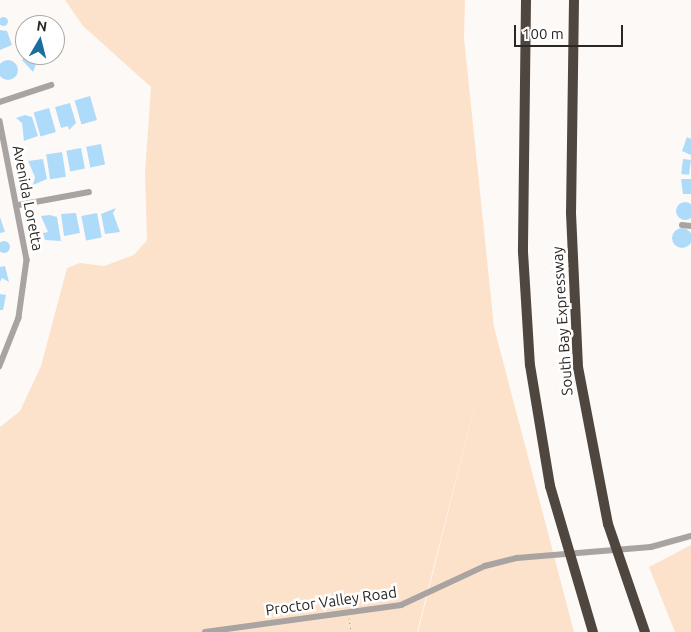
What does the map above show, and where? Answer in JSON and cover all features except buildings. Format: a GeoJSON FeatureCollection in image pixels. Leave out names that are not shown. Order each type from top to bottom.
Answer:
{"type":"FeatureCollection","features":[{"type":"Feature","properties":{"kind":"highway"},"geometry":{"type":"LineString","coordinates":[[526,0],[522,80],[525,309],[537,418],[556,506],[593,632]]}},
{"type":"Feature","properties":{"kind":"highway","name":"South Bay Expressway"},"geometry":{"type":"LineString","coordinates":[[574,0],[575,341],[585,420],[604,506],[645,632]]}},
{"type":"Feature","properties":{"kind":"street"},"geometry":{"type":"LineString","coordinates":[[0,102],[51,85]]}},
{"type":"Feature","properties":{"kind":"street","name":"Avenida Loretta"},"geometry":{"type":"LineString","coordinates":[[0,121],[19,205],[26,275],[18,318],[0,366]]}},
{"type":"Feature","properties":{"kind":"street"},"geometry":{"type":"LineString","coordinates":[[19,205],[89,192]]}},
{"type":"Feature","properties":{"kind":"street"},"geometry":{"type":"LineString","coordinates":[[682,224],[691,226]]}},
{"type":"Feature","properties":{"kind":"street","name":"Proctor Valley Road"},"geometry":{"type":"LineString","coordinates":[[204,632],[401,605],[485,566],[518,558],[651,547],[691,536]]}},
{"type":"Feature","properties":{"kind":"path"},"geometry":{"type":"LineString","coordinates":[[348,612],[351,632]]}},
{"type":"Feature","properties":{"kind":"shaded area"},"geometry":{"type":"Polygon","coordinates":[[[65,0],[465,0],[464,38],[494,327],[574,632],[418,632],[481,381],[417,632],[0,632],[0,427],[20,411],[41,366],[67,268],[80,263],[104,266],[134,255],[147,240],[145,173],[151,87],[83,26],[65,0]]]}},
{"type":"Feature","properties":{"kind":"shaded area"},"geometry":{"type":"Polygon","coordinates":[[[691,545],[691,632],[675,632],[649,567],[691,545]]]}}]}
